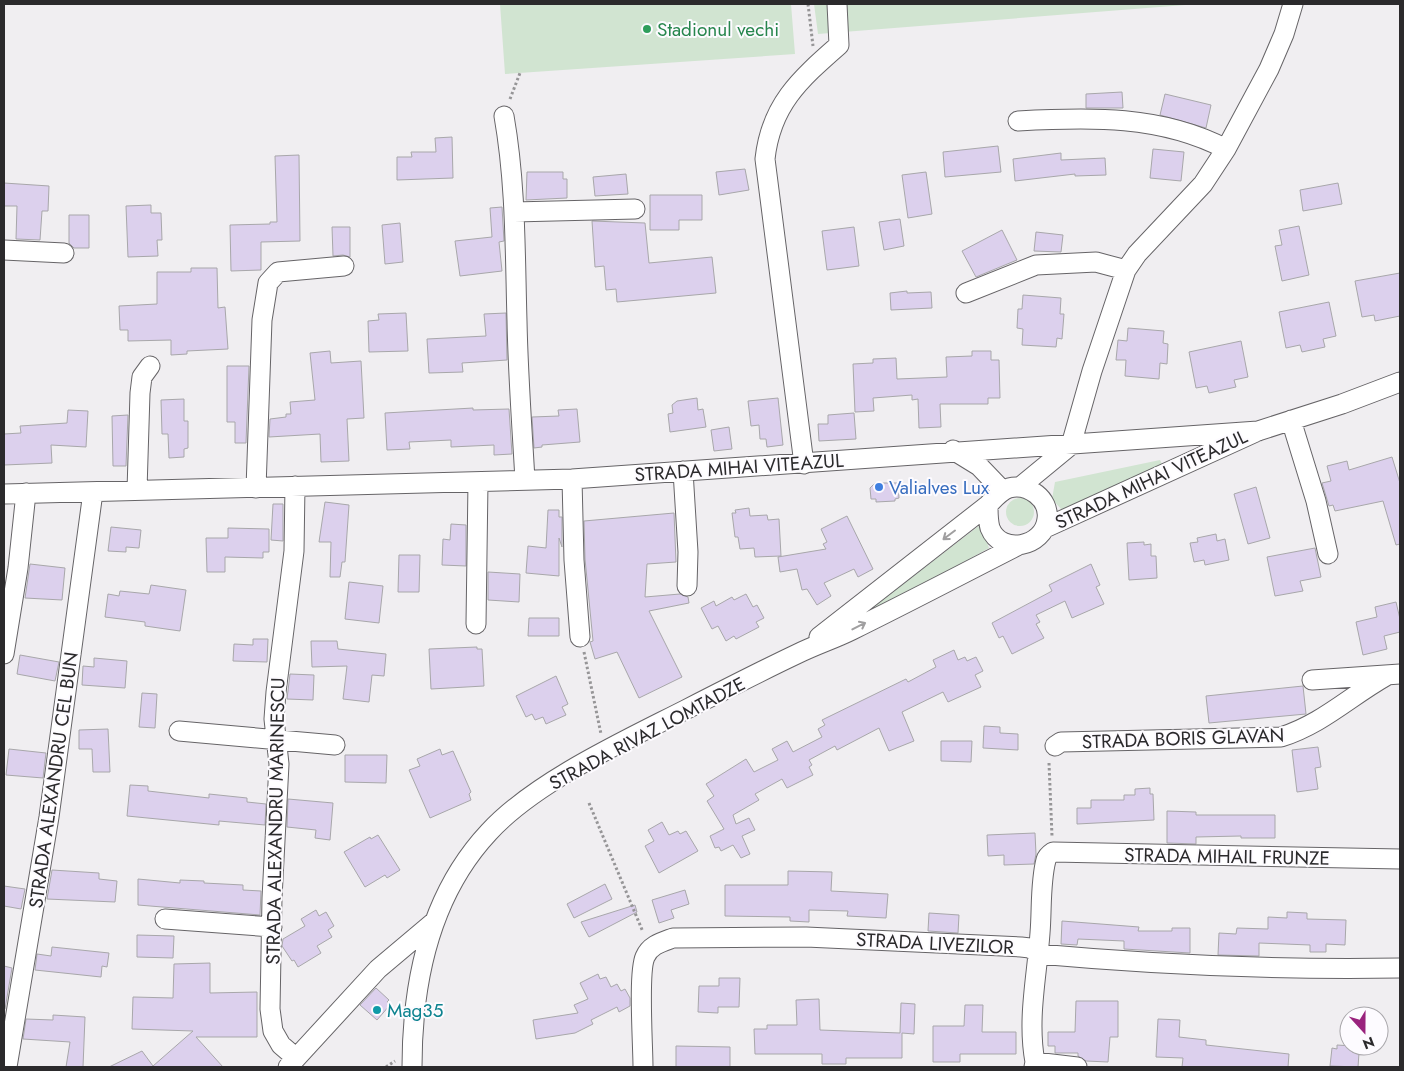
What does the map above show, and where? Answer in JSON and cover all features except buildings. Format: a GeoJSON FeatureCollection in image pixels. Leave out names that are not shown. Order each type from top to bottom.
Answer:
{"type":"FeatureCollection","features":[{"type":"Feature","properties":{"kind":"street"},"geometry":{"type":"LineString","coordinates":[[804,464],[765,159],[768,136],[777,113],[792,90],[839,45],[837,4]]}},
{"type":"Feature","properties":{"kind":"street"},"geometry":{"type":"LineString","coordinates":[[953,450],[1011,489],[1029,489],[1041,498],[1048,518],[1045,528],[1039,537],[1031,543],[1016,546],[1004,543],[993,534],[988,518],[988,505],[1011,489],[1071,445],[1092,371],[1126,270],[1137,254],[1204,184],[1226,149],[1269,68],[1284,34],[1293,4]]}},
{"type":"Feature","properties":{"kind":"street"},"geometry":{"type":"LineString","coordinates":[[504,116],[514,212],[525,480]]}},
{"type":"Feature","properties":{"kind":"street"},"geometry":{"type":"LineString","coordinates":[[1018,121],[1107,118],[1134,121],[1170,127],[1209,140],[1226,149]]}},
{"type":"Feature","properties":{"kind":"street"},"geometry":{"type":"LineString","coordinates":[[514,212],[634,209]]}},
{"type":"Feature","properties":{"kind":"street"},"geometry":{"type":"LineString","coordinates":[[4,250],[64,253]]}},
{"type":"Feature","properties":{"kind":"street"},"geometry":{"type":"LineString","coordinates":[[966,293],[1036,265],[1096,262],[1126,270]]}},
{"type":"Feature","properties":{"kind":"street"},"geometry":{"type":"LineString","coordinates":[[256,488],[262,320],[268,283],[278,272],[344,266]]}},
{"type":"Feature","properties":{"kind":"street"},"geometry":{"type":"LineString","coordinates":[[137,490],[140,392],[142,377],[150,366]]}},
{"type":"Feature","properties":{"kind":"street","name":"STRADA MIHAI VITEAZUL"},"geometry":{"type":"LineString","coordinates":[[1045,528],[1258,431],[1400,382]]}},
{"type":"Feature","properties":{"kind":"street"},"geometry":{"type":"LineString","coordinates":[[1292,420],[1316,501],[1328,554]]}},
{"type":"Feature","properties":{"kind":"street","name":"STRADA MIHAI VITEAZUL"},"geometry":{"type":"LineString","coordinates":[[4,494],[572,479],[804,464],[953,450],[1071,445],[1258,431]]}},
{"type":"Feature","properties":{"kind":"street"},"geometry":{"type":"LineString","coordinates":[[683,471],[688,552],[687,586]]}},
{"type":"Feature","properties":{"kind":"street"},"geometry":{"type":"LineString","coordinates":[[572,479],[574,560],[580,637]]}},
{"type":"Feature","properties":{"kind":"street"},"geometry":{"type":"LineString","coordinates":[[476,624],[478,482]]}},
{"type":"Feature","properties":{"kind":"street","name":"STRADA ALEXANDRU MARINESCU"},"geometry":{"type":"LineString","coordinates":[[291,1062],[273,1031],[270,1008],[272,898],[279,764],[274,719],[294,551],[295,486]]}},
{"type":"Feature","properties":{"kind":"street","name":"STRADA ALEXANDRU CEL BUN"},"geometry":{"type":"LineString","coordinates":[[7,1067],[49,817],[93,492]]}},
{"type":"Feature","properties":{"kind":"street"},"geometry":{"type":"LineString","coordinates":[[4,654],[18,568],[26,493]]}},
{"type":"Feature","properties":{"kind":"street","name":"STRADA RIVAZ LOMTADZE"},"geometry":{"type":"LineString","coordinates":[[798,653],[988,505]]}},
{"type":"Feature","properties":{"kind":"street","name":"STRADA RIVAZ LOMTADZE"},"geometry":{"type":"LineString","coordinates":[[412,1067],[419,974],[435,920],[450,888],[489,831],[521,804],[553,782],[605,752],[798,653],[849,631],[1016,546]]}},
{"type":"Feature","properties":{"kind":"street","name":"STRADA BORIS GLAVAN"},"geometry":{"type":"LineString","coordinates":[[1312,680],[1393,675]]}},
{"type":"Feature","properties":{"kind":"street","name":"STRADA BORIS GLAVAN"},"geometry":{"type":"LineString","coordinates":[[1055,746],[1060,742],[1281,737],[1314,724],[1365,688],[1393,675]]}},
{"type":"Feature","properties":{"kind":"street"},"geometry":{"type":"LineString","coordinates":[[179,731],[335,745]]}},
{"type":"Feature","properties":{"kind":"street"},"geometry":{"type":"LineString","coordinates":[[1054,852],[1047,858],[1045,870],[1035,969],[1032,1029],[1035,1065],[1077,1067]]}},
{"type":"Feature","properties":{"kind":"street","name":"STRADA MIHAIL FRUNZE"},"geometry":{"type":"LineString","coordinates":[[1054,852],[1400,859]]}},
{"type":"Feature","properties":{"kind":"street"},"geometry":{"type":"LineString","coordinates":[[165,919],[272,927]]}},
{"type":"Feature","properties":{"kind":"street"},"geometry":{"type":"LineString","coordinates":[[291,1062],[378,969],[435,920]]}},
{"type":"Feature","properties":{"kind":"street","name":"STRADA LIVEZILOR"},"geometry":{"type":"LineString","coordinates":[[655,944],[674,938],[806,937],[1021,947],[1030,948],[1038,954],[1166,965],[1331,970],[1400,968]]}},
{"type":"Feature","properties":{"kind":"street"},"geometry":{"type":"LineString","coordinates":[[643,1067],[643,976],[645,957],[655,944]]}},
{"type":"Feature","properties":{"kind":"path"},"geometry":{"type":"LineString","coordinates":[[808,4],[815,66]]}},
{"type":"Feature","properties":{"kind":"path"},"geometry":{"type":"LineString","coordinates":[[504,116],[520,72]]}},
{"type":"Feature","properties":{"kind":"path"},"geometry":{"type":"LineString","coordinates":[[580,637],[605,752]]}},
{"type":"Feature","properties":{"kind":"path"},"geometry":{"type":"LineString","coordinates":[[1054,852],[1049,763],[1050,752],[1055,746]]}},
{"type":"Feature","properties":{"kind":"path"},"geometry":{"type":"LineString","coordinates":[[589,803],[645,936],[655,944]]}},
{"type":"Feature","properties":{"kind":"green space","name":"Stadionul vechi"},"geometry":{"type":"Polygon","coordinates":[[[500,4],[791,4],[795,54],[505,74],[500,4]]]}},
{"type":"Feature","properties":{"kind":"green space"},"geometry":{"type":"Polygon","coordinates":[[[814,4],[1198,4],[818,34],[814,4]]]}},
{"type":"Feature","properties":{"kind":"green space"},"geometry":{"type":"Polygon","coordinates":[[[1160,460],[1162,464],[1062,510],[1052,499],[1055,482],[1160,460]]]}},
{"type":"Feature","properties":{"kind":"green space"},"geometry":{"type":"Polygon","coordinates":[[[1020,498],[1030,502],[1034,512],[1030,522],[1020,526],[1010,522],[1006,512],[1010,502],[1020,498]]]}},
{"type":"Feature","properties":{"kind":"green space"},"geometry":{"type":"Polygon","coordinates":[[[980,525],[989,548],[871,614],[868,611],[980,525]]]}},
{"type":"Feature","properties":{"kind":"place","name":"Stadionul vechi"},"geometry":{"type":"Point","coordinates":[647,29]}},
{"type":"Feature","properties":{"kind":"place","name":"Valialves Lux"},"geometry":{"type":"Point","coordinates":[879,487]}},
{"type":"Feature","properties":{"kind":"place","name":"Mag35"},"geometry":{"type":"Point","coordinates":[377,1010]}}]}
